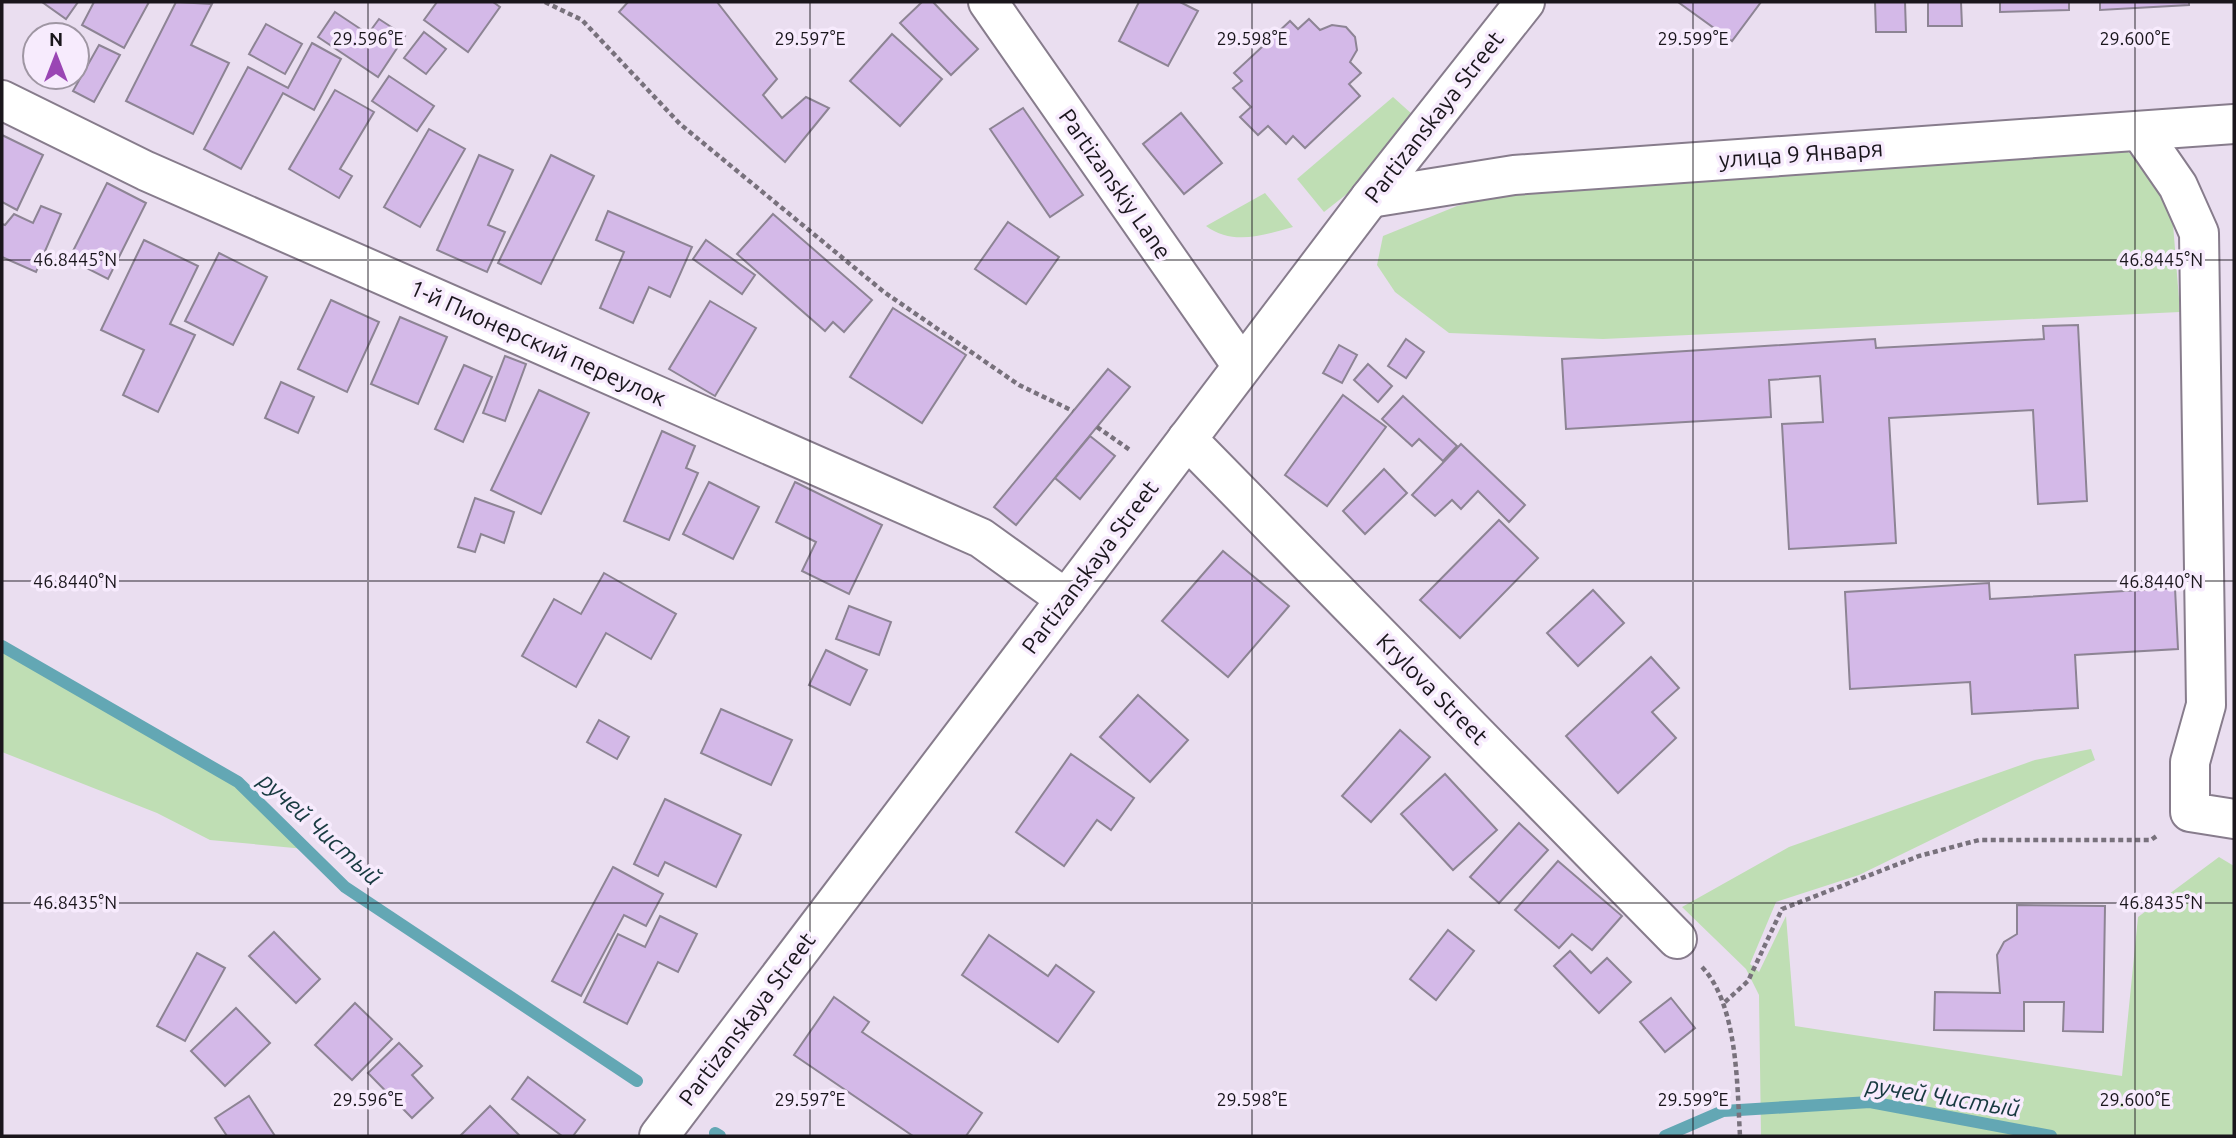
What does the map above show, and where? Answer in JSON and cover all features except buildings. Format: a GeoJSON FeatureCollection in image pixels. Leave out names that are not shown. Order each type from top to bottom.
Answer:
{"type":"FeatureCollection","features":[{"type":"Feature","properties":{"kind":"street","name":"Partizanskiy Lane"},"geometry":{"type":"LineString","coordinates":[[988,2],[1242,366]]}},
{"type":"Feature","properties":{"kind":"street","name":"Partizanskaya Street"},"geometry":{"type":"LineString","coordinates":[[659,1136],[1370,198],[1525,2]]}},
{"type":"Feature","properties":{"kind":"street","name":"1-й Пионерский переулок"},"geometry":{"type":"LineString","coordinates":[[2,100],[146,171],[981,538],[1066,599]]}},
{"type":"Feature","properties":{"kind":"street","name":"улица 9 Января"},"geometry":{"type":"LineString","coordinates":[[1370,198],[1514,174],[2234,124]]}},
{"type":"Feature","properties":{"kind":"street"},"geometry":{"type":"LineString","coordinates":[[2140,131],[2178,186],[2199,233],[2206,705],[2190,762],[2190,812],[2234,819]]}},
{"type":"Feature","properties":{"kind":"street","name":"Krylova Street"},"geometry":{"type":"LineString","coordinates":[[1187,439],[1677,939]]}},
{"type":"Feature","properties":{"kind":"path"},"geometry":{"type":"LineString","coordinates":[[545,2],[582,20],[680,124],[884,292],[1019,385],[1073,411]]}},
{"type":"Feature","properties":{"kind":"path"},"geometry":{"type":"LineString","coordinates":[[1725,1002],[1748,981],[1782,909],[1919,856],[1979,840],[2151,839],[2190,812]]}},
{"type":"Feature","properties":{"kind":"path"},"geometry":{"type":"LineString","coordinates":[[1677,939],[1715,981],[1725,1002],[1737,1085],[1740,1136]]}},
{"type":"Feature","properties":{"kind":"green space"},"geometry":{"type":"Polygon","coordinates":[[[1393,97],[1413,115],[1357,186],[1324,212],[1297,179],[1393,97]]]}},
{"type":"Feature","properties":{"kind":"green space"},"geometry":{"type":"Polygon","coordinates":[[[2123,148],[2170,186],[2180,312],[1603,339],[1449,333],[1395,292],[1377,265],[1383,236],[1457,206],[1531,187],[2123,148]]]}},
{"type":"Feature","properties":{"kind":"green space"},"geometry":{"type":"Polygon","coordinates":[[[1265,193],[1293,227],[1237,237],[1227,236],[1206,226],[1265,193]]]}},
{"type":"Feature","properties":{"kind":"green space"},"geometry":{"type":"Polygon","coordinates":[[[2,646],[238,782],[305,849],[210,840],[157,813],[2,752],[2,646]]]}},
{"type":"Feature","properties":{"kind":"green space"},"geometry":{"type":"Polygon","coordinates":[[[2091,749],[2095,760],[1859,875],[1776,902],[1750,964],[1759,972],[1786,916],[1795,1026],[2122,1076],[2138,917],[2219,857],[2234,866],[2234,1136],[1761,1136],[1759,995],[1746,969],[1682,907],[1789,847],[2035,760],[2091,749]]]}},
{"type":"Feature","properties":{"kind":"waterway","name":"ручей Чистый"},"geometry":{"type":"LineString","coordinates":[[2,646],[238,782],[345,887],[637,1081]]}},
{"type":"Feature","properties":{"kind":"waterway","name":"ручей Чистый"},"geometry":{"type":"LineString","coordinates":[[1665,1136],[1723,1111],[1870,1102],[2051,1136]]}},
{"type":"Feature","properties":{"kind":"waterway","name":"ручей Чистый"},"geometry":{"type":"LineString","coordinates":[[715,1133],[720,1136]]}}]}
